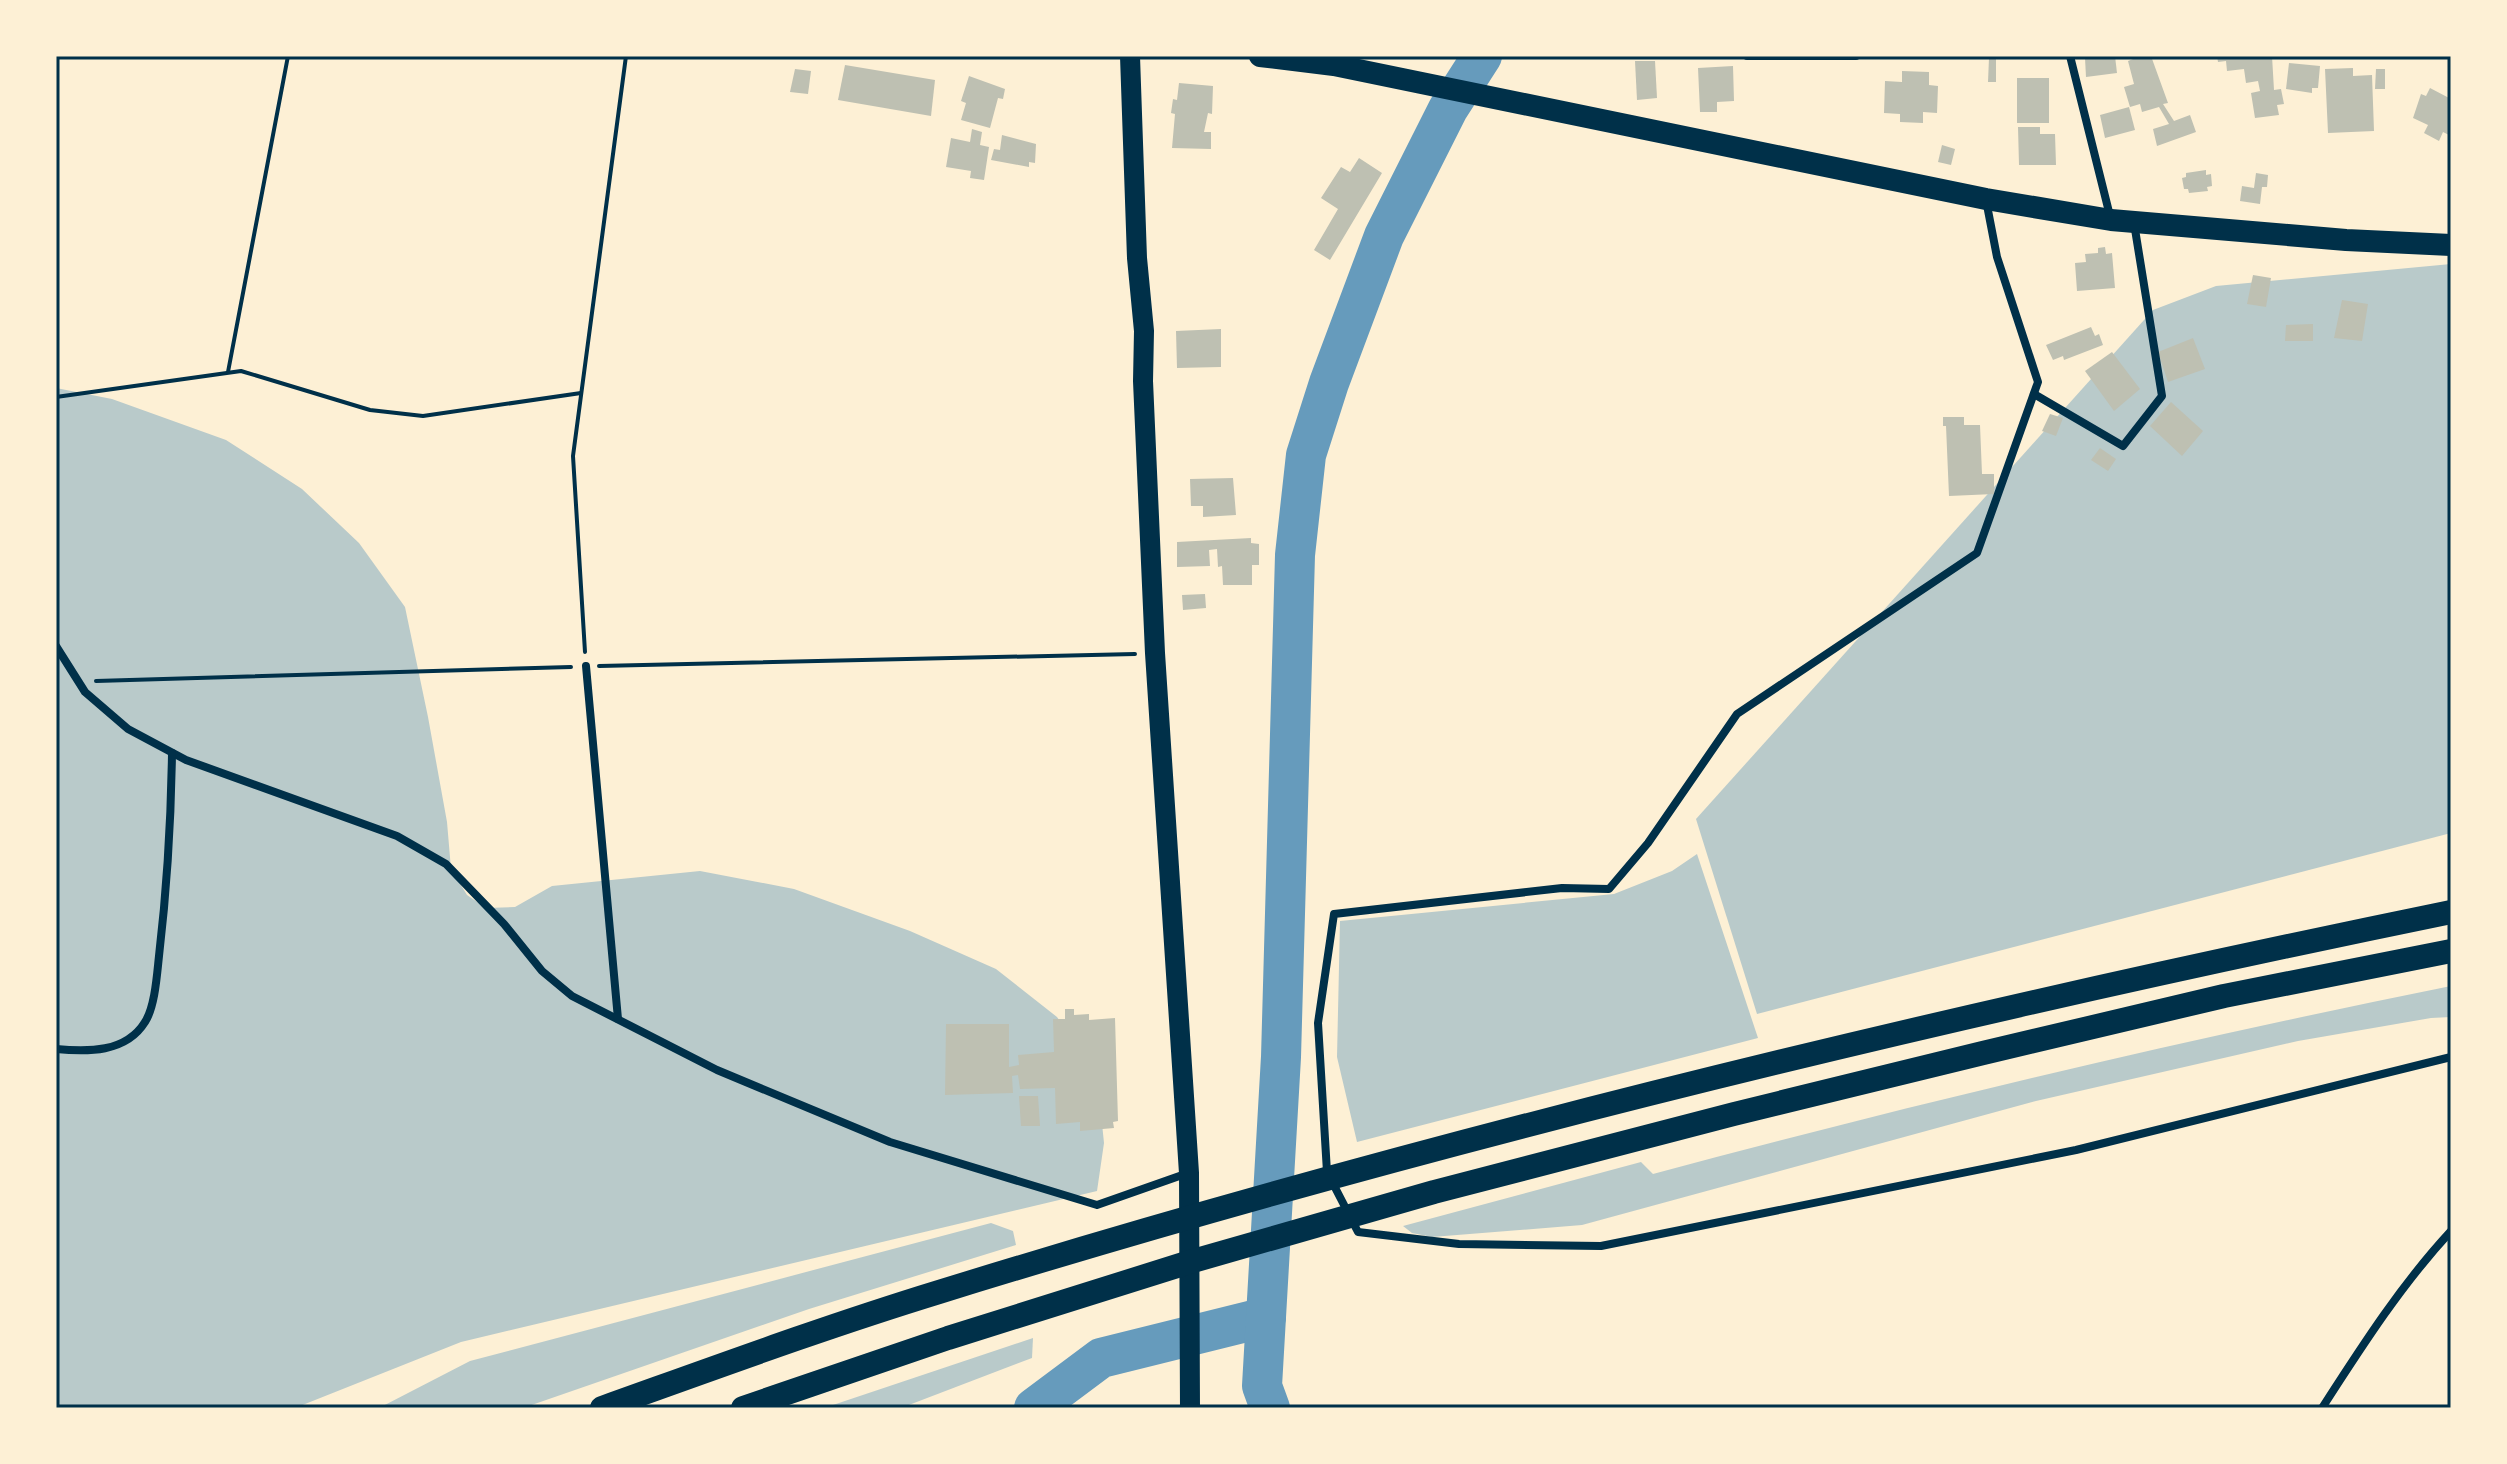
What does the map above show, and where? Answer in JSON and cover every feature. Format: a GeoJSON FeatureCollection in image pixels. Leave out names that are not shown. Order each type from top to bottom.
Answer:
{"type":"FeatureCollection","features":[{"type":"Feature","properties":{"kind":"highway"},"geometry":{"type":"LineString","coordinates":[[1260,56],[1340,60],[1986,199],[2111,220],[2346,240],[2451,245]]}},
{"type":"Feature","properties":{"kind":"highway"},"geometry":{"type":"LineString","coordinates":[[602,1408],[933,1294],[1175,1221],[1424,1153],[1735,1074],[2183,968],[2451,912]]}},
{"type":"Feature","properties":{"kind":"highway"},"geometry":{"type":"LineString","coordinates":[[743,1408],[948,1338],[1193,1261],[1434,1192],[2028,1042],[2224,996],[2451,951]]}},
{"type":"Feature","properties":{"kind":"main road"},"geometry":{"type":"LineString","coordinates":[[1130,56],[1137,258],[1144,331],[1143,381],[1155,653],[1189,1173],[1190,1408]]}},
{"type":"Feature","properties":{"kind":"street"},"geometry":{"type":"LineString","coordinates":[[1747,56],[1856,56]]}},
{"type":"Feature","properties":{"kind":"street"},"geometry":{"type":"LineString","coordinates":[[2070,56],[2111,220]]}},
{"type":"Feature","properties":{"kind":"street"},"geometry":{"type":"LineString","coordinates":[[1986,199],[1997,257],[2038,382],[1977,553],[1737,714],[1648,843],[1609,889],[1562,888],[1334,914],[1318,1023],[1327,1172],[1358,1232],[1459,1244],[1601,1246],[2076,1150],[2451,1057]]}},
{"type":"Feature","properties":{"kind":"street"},"geometry":{"type":"LineString","coordinates":[[2034,394],[2123,446],[2162,396],[2134,222]]}},
{"type":"Feature","properties":{"kind":"street"},"geometry":{"type":"LineString","coordinates":[[56,646],[85,692],[128,729],[172,753],[397,836],[446,864],[504,924],[542,971],[572,996],[717,1070],[890,1142],[1097,1205],[1189,1173]]}},
{"type":"Feature","properties":{"kind":"street"},"geometry":{"type":"LineString","coordinates":[[586,666],[618,1019]]}},
{"type":"Feature","properties":{"kind":"street"},"geometry":{"type":"LineString","coordinates":[[56,1049],[81,1051],[121,1045],[146,1022],[155,987],[165,899],[172,753]]}},
{"type":"Feature","properties":{"kind":"street"},"geometry":{"type":"LineString","coordinates":[[2322,1408],[2384,1312],[2423,1261],[2451,1231]]}},
{"type":"Feature","properties":{"kind":"path"},"geometry":{"type":"LineString","coordinates":[[228,372],[288,56]]}},
{"type":"Feature","properties":{"kind":"path"},"geometry":{"type":"LineString","coordinates":[[586,666],[573,456],[626,56]]}},
{"type":"Feature","properties":{"kind":"path"},"geometry":{"type":"LineString","coordinates":[[56,397],[241,371],[370,410],[423,416],[581,393]]}},
{"type":"Feature","properties":{"kind":"path"},"geometry":{"type":"LineString","coordinates":[[77,681],[1155,653]]}},
{"type":"Feature","properties":{"kind":"shaded area"},"geometry":{"type":"Polygon","coordinates":[[[2451,264],[2451,833],[1757,1014],[1696,819],[2153,310],[2216,286],[2451,264]]]}},
{"type":"Feature","properties":{"kind":"shaded area"},"geometry":{"type":"Polygon","coordinates":[[[56,388],[112,399],[226,440],[302,489],[359,543],[405,607],[447,822],[451,869],[467,895],[486,908],[515,907],[552,886],[700,871],[794,889],[910,931],[996,969],[1057,1017],[1097,1075],[1104,1143],[1097,1191],[461,1342],[295,1408],[56,1408],[56,388]]]}},
{"type":"Feature","properties":{"kind":"shaded area"},"geometry":{"type":"Polygon","coordinates":[[[1697,854],[1758,1038],[1357,1142],[1337,1057],[1340,921],[1614,894],[1672,871],[1697,854]]]}},
{"type":"Feature","properties":{"kind":"shaded area"},"geometry":{"type":"Polygon","coordinates":[[[2451,986],[2451,1017],[2298,1041],[2036,1101],[1582,1225],[1432,1237],[1412,1233],[1403,1226],[1641,1162],[1653,1174],[2050,1074],[2451,986]]]}},
{"type":"Feature","properties":{"kind":"shaded area"},"geometry":{"type":"Polygon","coordinates":[[[991,1223],[1013,1231],[1016,1245],[809,1309],[523,1408],[379,1408],[470,1361],[991,1223]]]}},
{"type":"Feature","properties":{"kind":"shaded area"},"geometry":{"type":"Polygon","coordinates":[[[1033,1338],[1032,1358],[901,1408],[824,1408],[1033,1338]]]}},
{"type":"Feature","properties":{"kind":"building"},"geometry":{"type":"Polygon","coordinates":[[[2115,56],[2117,73],[2086,77],[2085,58],[2115,56]]]}},
{"type":"Feature","properties":{"kind":"building"},"geometry":{"type":"Polygon","coordinates":[[[2151,56],[2168,103],[2163,104],[2174,121],[2190,115],[2196,132],[2157,146],[2153,129],[2169,124],[2159,107],[2142,112],[2140,104],[2130,107],[2124,87],[2134,84],[2128,61],[2151,56]]]}},
{"type":"Feature","properties":{"kind":"building"},"geometry":{"type":"Polygon","coordinates":[[[2217,56],[2272,56],[2274,90],[2281,89],[2284,104],[2277,105],[2279,115],[2255,118],[2251,93],[2260,91],[2258,81],[2246,83],[2244,69],[2227,71],[2226,61],[2218,62],[2217,56]]]}},
{"type":"Feature","properties":{"kind":"building"},"geometry":{"type":"Polygon","coordinates":[[[1989,58],[1996,59],[1996,82],[1988,82],[1989,58]]]}},
{"type":"Feature","properties":{"kind":"building"},"geometry":{"type":"Polygon","coordinates":[[[1635,61],[1655,61],[1657,98],[1637,100],[1635,61]]]}},
{"type":"Feature","properties":{"kind":"building"},"geometry":{"type":"Polygon","coordinates":[[[2289,63],[2320,66],[2318,88],[2312,88],[2312,93],[2286,89],[2289,63]]]}},
{"type":"Feature","properties":{"kind":"building"},"geometry":{"type":"Polygon","coordinates":[[[845,65],[935,80],[931,116],[838,100],[845,65]]]}},
{"type":"Feature","properties":{"kind":"building"},"geometry":{"type":"Polygon","coordinates":[[[1733,66],[1734,101],[1717,102],[1717,112],[1700,112],[1698,68],[1733,66]]]}},
{"type":"Feature","properties":{"kind":"building"},"geometry":{"type":"Polygon","coordinates":[[[2353,68],[2353,76],[2372,75],[2374,131],[2328,133],[2325,69],[2353,68]]]}},
{"type":"Feature","properties":{"kind":"building"},"geometry":{"type":"Polygon","coordinates":[[[795,69],[811,71],[808,94],[790,92],[795,69]]]}},
{"type":"Feature","properties":{"kind":"building"},"geometry":{"type":"Polygon","coordinates":[[[2376,69],[2385,69],[2385,89],[2375,89],[2376,69]]]}},
{"type":"Feature","properties":{"kind":"building"},"geometry":{"type":"Polygon","coordinates":[[[1902,71],[1929,72],[1929,85],[1938,86],[1937,113],[1923,112],[1923,123],[1900,122],[1900,114],[1884,113],[1885,81],[1902,82],[1902,71]]]}},
{"type":"Feature","properties":{"kind":"building"},"geometry":{"type":"Polygon","coordinates":[[[969,76],[1005,89],[1003,99],[998,98],[990,128],[961,120],[966,103],[961,101],[969,76]]]}},
{"type":"Feature","properties":{"kind":"building"},"geometry":{"type":"Polygon","coordinates":[[[2017,78],[2049,78],[2049,123],[2017,123],[2017,78]]]}},
{"type":"Feature","properties":{"kind":"building"},"geometry":{"type":"Polygon","coordinates":[[[1179,83],[1213,86],[1212,114],[1208,113],[1204,132],[1211,132],[1211,149],[1172,148],[1175,114],[1171,113],[1173,99],[1177,100],[1179,83]]]}},
{"type":"Feature","properties":{"kind":"building"},"geometry":{"type":"Polygon","coordinates":[[[2430,88],[2451,99],[2451,136],[2443,132],[2439,141],[2424,133],[2428,125],[2413,118],[2421,94],[2426,96],[2430,88]]]}},
{"type":"Feature","properties":{"kind":"building"},"geometry":{"type":"Polygon","coordinates":[[[2129,107],[2135,130],[2105,138],[2100,115],[2129,107]]]}},
{"type":"Feature","properties":{"kind":"building"},"geometry":{"type":"Polygon","coordinates":[[[2018,127],[2040,127],[2040,134],[2055,134],[2056,165],[2019,165],[2018,127]]]}},
{"type":"Feature","properties":{"kind":"building"},"geometry":{"type":"Polygon","coordinates":[[[972,129],[982,132],[980,145],[989,147],[984,180],[970,178],[971,171],[946,167],[951,138],[970,142],[972,129]]]}},
{"type":"Feature","properties":{"kind":"building"},"geometry":{"type":"Polygon","coordinates":[[[1002,135],[1036,144],[1035,163],[1029,162],[1029,167],[991,160],[994,149],[1000,150],[1002,135]]]}},
{"type":"Feature","properties":{"kind":"building"},"geometry":{"type":"Polygon","coordinates":[[[1942,145],[1955,149],[1951,165],[1938,162],[1942,145]]]}},
{"type":"Feature","properties":{"kind":"building"},"geometry":{"type":"Polygon","coordinates":[[[1359,158],[1382,173],[1330,260],[1314,250],[1338,209],[1321,198],[1341,167],[1350,172],[1359,158]]]}},
{"type":"Feature","properties":{"kind":"building"},"geometry":{"type":"Polygon","coordinates":[[[2206,170],[2206,175],[2211,174],[2212,186],[2207,187],[2208,191],[2189,193],[2188,189],[2184,189],[2182,178],[2186,177],[2186,173],[2206,170]]]}},
{"type":"Feature","properties":{"kind":"building"},"geometry":{"type":"Polygon","coordinates":[[[2256,173],[2268,175],[2267,187],[2262,187],[2260,204],[2240,201],[2242,186],[2254,188],[2256,173]]]}},
{"type":"Feature","properties":{"kind":"building"},"geometry":{"type":"Polygon","coordinates":[[[2105,247],[2106,254],[2112,253],[2115,288],[2077,291],[2075,263],[2086,262],[2085,254],[2098,253],[2098,248],[2105,247]]]}},
{"type":"Feature","properties":{"kind":"building"},"geometry":{"type":"Polygon","coordinates":[[[2253,275],[2271,278],[2266,307],[2247,304],[2253,275]]]}},
{"type":"Feature","properties":{"kind":"building"},"geometry":{"type":"Polygon","coordinates":[[[2342,300],[2368,304],[2362,341],[2334,338],[2342,300]]]}},
{"type":"Feature","properties":{"kind":"building"},"geometry":{"type":"Polygon","coordinates":[[[2313,324],[2313,341],[2285,341],[2286,325],[2313,324]]]}},
{"type":"Feature","properties":{"kind":"building"},"geometry":{"type":"Polygon","coordinates":[[[2091,327],[2095,336],[2099,334],[2103,345],[2064,360],[2063,356],[2053,360],[2046,345],[2091,327]]]}},
{"type":"Feature","properties":{"kind":"building"},"geometry":{"type":"Polygon","coordinates":[[[1221,329],[1221,367],[1177,368],[1176,331],[1221,329]]]}},
{"type":"Feature","properties":{"kind":"building"},"geometry":{"type":"Polygon","coordinates":[[[2193,338],[2205,369],[2168,382],[2158,352],[2193,338]]]}},
{"type":"Feature","properties":{"kind":"building"},"geometry":{"type":"Polygon","coordinates":[[[2112,352],[2140,389],[2114,411],[2085,371],[2112,352]]]}},
{"type":"Feature","properties":{"kind":"building"},"geometry":{"type":"Polygon","coordinates":[[[2171,402],[2203,431],[2182,456],[2150,426],[2171,402]]]}},
{"type":"Feature","properties":{"kind":"building"},"geometry":{"type":"Polygon","coordinates":[[[2050,414],[2063,418],[2056,436],[2042,431],[2050,414]]]}},
{"type":"Feature","properties":{"kind":"building"},"geometry":{"type":"Polygon","coordinates":[[[1943,417],[1964,417],[1964,425],[1980,425],[1982,474],[1994,474],[1994,494],[1949,496],[1943,417]]]}},
{"type":"Feature","properties":{"kind":"building"},"geometry":{"type":"Polygon","coordinates":[[[2100,448],[2116,459],[2108,471],[2091,460],[2100,448]]]}},
{"type":"Feature","properties":{"kind":"building"},"geometry":{"type":"Polygon","coordinates":[[[1233,478],[1236,515],[1203,517],[1203,506],[1191,506],[1190,479],[1233,478]]]}},
{"type":"Feature","properties":{"kind":"building"},"geometry":{"type":"Polygon","coordinates":[[[1251,538],[1251,543],[1259,544],[1259,565],[1252,565],[1252,585],[1223,585],[1217,549],[1209,550],[1210,566],[1177,567],[1177,542],[1251,538]]]}},
{"type":"Feature","properties":{"kind":"building"},"geometry":{"type":"Polygon","coordinates":[[[1205,594],[1206,608],[1183,610],[1182,595],[1205,594]]]}},
{"type":"Feature","properties":{"kind":"building"},"geometry":{"type":"Polygon","coordinates":[[[1065,1009],[1074,1009],[1074,1015],[1089,1014],[1089,1020],[1115,1018],[1118,1121],[1113,1122],[1114,1128],[1080,1131],[1080,1122],[1056,1124],[1055,1088],[1020,1089],[1018,1075],[1012,1076],[1013,1093],[945,1095],[946,1024],[1009,1024],[1009,1067],[1019,1065],[1018,1055],[1054,1052],[1053,1019],[1065,1019],[1065,1009]]]}},
{"type":"Feature","properties":{"kind":"building"},"geometry":{"type":"Polygon","coordinates":[[[1019,1096],[1038,1096],[1040,1126],[1021,1126],[1019,1096]]]}},
{"type":"Feature","properties":{"kind":"waterway"},"geometry":{"type":"LineString","coordinates":[[1270,1408],[1262,1386],[1281,1057],[1295,555],[1306,455],[1329,383],[1384,236],[1448,109],[1482,56]]}},
{"type":"Feature","properties":{"kind":"waterway"},"geometry":{"type":"LineString","coordinates":[[1034,1408],[1101,1358],[1266,1317]]}}]}
